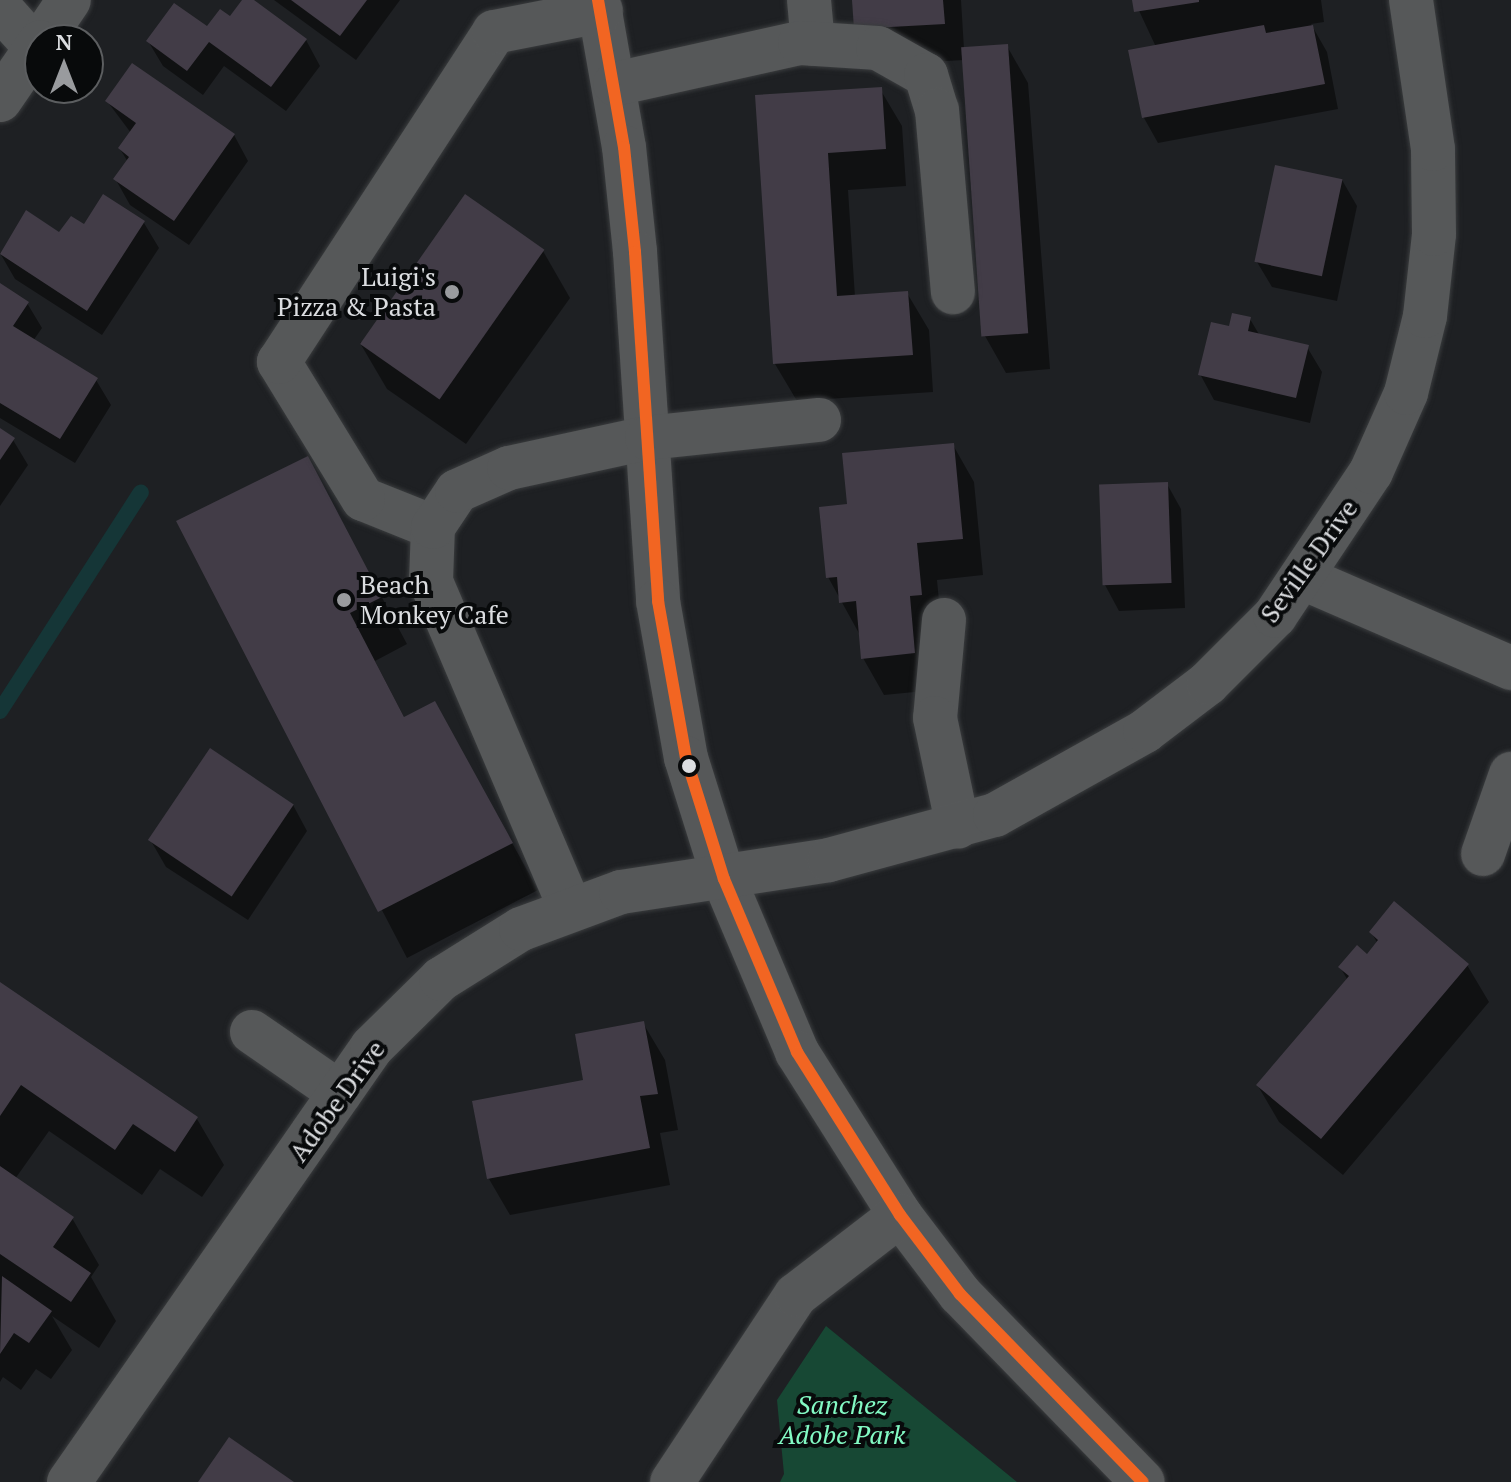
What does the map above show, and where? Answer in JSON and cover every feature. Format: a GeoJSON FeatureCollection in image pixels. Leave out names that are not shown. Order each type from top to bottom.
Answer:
{"type":"FeatureCollection","features":[{"type":"Feature","properties":{"kind":"street"},"geometry":{"type":"LineString","coordinates":[[52,24],[69,0]]}},
{"type":"Feature","properties":{"kind":"street"},"geometry":{"type":"LineString","coordinates":[[809,0],[813,44]]}},
{"type":"Feature","properties":{"kind":"street","name":"Seville Drive"},"geometry":{"type":"LineString","coordinates":[[724,879],[837,858],[958,827],[1073,776],[1145,731],[1208,683],[1275,616],[1371,472],[1406,393],[1425,316],[1434,234],[1433,149],[1411,0]]}},
{"type":"Feature","properties":{"kind":"street"},"geometry":{"type":"LineString","coordinates":[[433,527],[363,499],[279,362],[494,32],[600,5],[615,84],[635,252],[658,601],[673,699],[695,794],[724,879],[797,1052],[900,1215],[960,1294],[1143,1482]]}},
{"type":"Feature","properties":{"kind":"street"},"geometry":{"type":"LineString","coordinates":[[0,8],[24,30]]}},
{"type":"Feature","properties":{"kind":"street"},"geometry":{"type":"LineString","coordinates":[[615,84],[771,45],[878,48],[926,75],[937,110],[953,292]]}},
{"type":"Feature","properties":{"kind":"street"},"geometry":{"type":"LineString","coordinates":[[0,100],[24,65]]}},
{"type":"Feature","properties":{"kind":"street"},"geometry":{"type":"LineString","coordinates":[[571,910],[431,581],[433,527],[457,491],[509,468],[647,438],[819,420]]}},
{"type":"Feature","properties":{"kind":"street"},"geometry":{"type":"LineString","coordinates":[[1303,578],[1511,668]]}},
{"type":"Feature","properties":{"kind":"street"},"geometry":{"type":"LineString","coordinates":[[944,620],[935,718],[958,827]]}},
{"type":"Feature","properties":{"kind":"street"},"geometry":{"type":"LineString","coordinates":[[1483,854],[1511,774]]}},
{"type":"Feature","properties":{"kind":"street","name":"Adobe Drive"},"geometry":{"type":"LineString","coordinates":[[69,1482],[372,1047],[441,979],[521,929],[621,892],[724,879]]}},
{"type":"Feature","properties":{"kind":"street"},"geometry":{"type":"LineString","coordinates":[[252,1032],[340,1093]]}},
{"type":"Feature","properties":{"kind":"street"},"geometry":{"type":"LineString","coordinates":[[672,1482],[796,1295],[900,1215]]}},
{"type":"Feature","properties":{"kind":"green space","name":"Sanchez Adobe Park"},"geometry":{"type":"Polygon","coordinates":[[[826,1326],[1017,1482],[780,1482],[784,1474],[777,1400],[826,1326]]]}},
{"type":"Feature","properties":{"kind":"building"},"geometry":{"type":"Polygon","coordinates":[[[242,0],[254,0],[307,39],[271,87],[209,42],[187,71],[146,41],[174,3],[207,26],[220,9],[230,16],[242,0]]]}},
{"type":"Feature","properties":{"kind":"building"},"geometry":{"type":"Polygon","coordinates":[[[291,0],[367,0],[340,36],[291,0]]]}},
{"type":"Feature","properties":{"kind":"building"},"geometry":{"type":"Polygon","coordinates":[[[852,0],[943,0],[945,24],[854,29],[852,0]]]}},
{"type":"Feature","properties":{"kind":"building"},"geometry":{"type":"Polygon","coordinates":[[[1132,0],[1199,0],[1199,2],[1134,12],[1132,0]]]}},
{"type":"Feature","properties":{"kind":"building"},"geometry":{"type":"Polygon","coordinates":[[[1264,25],[1266,33],[1313,25],[1325,84],[1142,118],[1128,50],[1264,25]]]}},
{"type":"Feature","properties":{"kind":"building"},"geometry":{"type":"Polygon","coordinates":[[[1008,44],[1028,333],[981,337],[961,47],[1008,44]]]}},
{"type":"Feature","properties":{"kind":"building"},"geometry":{"type":"Polygon","coordinates":[[[132,63],[235,134],[174,221],[113,179],[129,157],[118,148],[136,123],[105,101],[132,63]]]}},
{"type":"Feature","properties":{"kind":"building"},"geometry":{"type":"Polygon","coordinates":[[[882,87],[886,149],[828,153],[837,296],[908,291],[913,355],[773,364],[755,95],[882,87]]]}},
{"type":"Feature","properties":{"kind":"building"},"geometry":{"type":"Polygon","coordinates":[[[1275,165],[1342,179],[1322,276],[1254,262],[1275,165]]]}},
{"type":"Feature","properties":{"kind":"building"},"geometry":{"type":"Polygon","coordinates":[[[103,194],[145,221],[87,311],[0,254],[26,210],[59,232],[71,216],[84,224],[103,194]]]}},
{"type":"Feature","properties":{"kind":"building"},"geometry":{"type":"Polygon","coordinates":[[[465,194],[544,250],[439,400],[360,344],[465,194]]]}},
{"type":"Feature","properties":{"kind":"building"},"geometry":{"type":"Polygon","coordinates":[[[0,283],[29,302],[13,326],[98,378],[60,439],[0,403],[0,283]]]}},
{"type":"Feature","properties":{"kind":"building"},"geometry":{"type":"Polygon","coordinates":[[[1232,313],[1251,317],[1248,331],[1309,345],[1296,398],[1198,375],[1211,322],[1229,326],[1232,313]]]}},
{"type":"Feature","properties":{"kind":"building"},"geometry":{"type":"Polygon","coordinates":[[[0,428],[15,438],[0,460],[0,428]]]}},
{"type":"Feature","properties":{"kind":"building"},"geometry":{"type":"Polygon","coordinates":[[[954,443],[963,539],[917,543],[922,595],[910,596],[915,653],[861,659],[856,601],[839,603],[837,577],[826,578],[819,507],[847,504],[842,453],[954,443]]]}},
{"type":"Feature","properties":{"kind":"building"},"geometry":{"type":"Polygon","coordinates":[[[308,456],[382,597],[350,613],[404,717],[435,701],[513,843],[378,912],[176,521],[308,456]]]}},
{"type":"Feature","properties":{"kind":"building"},"geometry":{"type":"Polygon","coordinates":[[[1168,482],[1172,583],[1103,585],[1099,484],[1168,482]]]}},
{"type":"Feature","properties":{"kind":"building"},"geometry":{"type":"Polygon","coordinates":[[[210,748],[294,804],[232,897],[148,840],[210,748]]]}},
{"type":"Feature","properties":{"kind":"building"},"geometry":{"type":"Polygon","coordinates":[[[1394,901],[1469,964],[1321,1139],[1256,1085],[1349,976],[1338,967],[1357,945],[1367,954],[1378,940],[1369,932],[1394,901]]]}},
{"type":"Feature","properties":{"kind":"building"},"geometry":{"type":"Polygon","coordinates":[[[0,982],[198,1117],[175,1152],[133,1124],[115,1150],[21,1085],[0,1116],[0,982]]]}},
{"type":"Feature","properties":{"kind":"building"},"geometry":{"type":"Polygon","coordinates":[[[644,1021],[658,1094],[640,1096],[650,1148],[487,1179],[472,1101],[583,1080],[575,1034],[644,1021]]]}},
{"type":"Feature","properties":{"kind":"building"},"geometry":{"type":"Polygon","coordinates":[[[0,1166],[74,1217],[53,1247],[91,1273],[71,1302],[0,1254],[0,1166]]]}},
{"type":"Feature","properties":{"kind":"building"},"geometry":{"type":"Polygon","coordinates":[[[2,1276],[52,1311],[29,1343],[14,1333],[0,1354],[2,1276]]]}},
{"type":"Feature","properties":{"kind":"building"},"geometry":{"type":"Polygon","coordinates":[[[229,1437],[294,1482],[198,1482],[229,1437]]]}},
{"type":"Feature","properties":{"kind":"waterway"},"geometry":{"type":"LineString","coordinates":[[0,711],[141,492]]}},
{"type":"Feature","properties":{"kind":"transit line"},"geometry":{"type":"LineString","coordinates":[[598,0],[624,147],[635,252],[658,601],[686,758],[724,879],[797,1052],[900,1215],[960,1294],[1143,1482]]}},
{"type":"Feature","properties":{"kind":"place","name":"Luigi's Pizza & Pasta"},"geometry":{"type":"Point","coordinates":[452,292]}},
{"type":"Feature","properties":{"kind":"place","name":"Beach Monkey Cafe"},"geometry":{"type":"Point","coordinates":[344,600]}}]}
